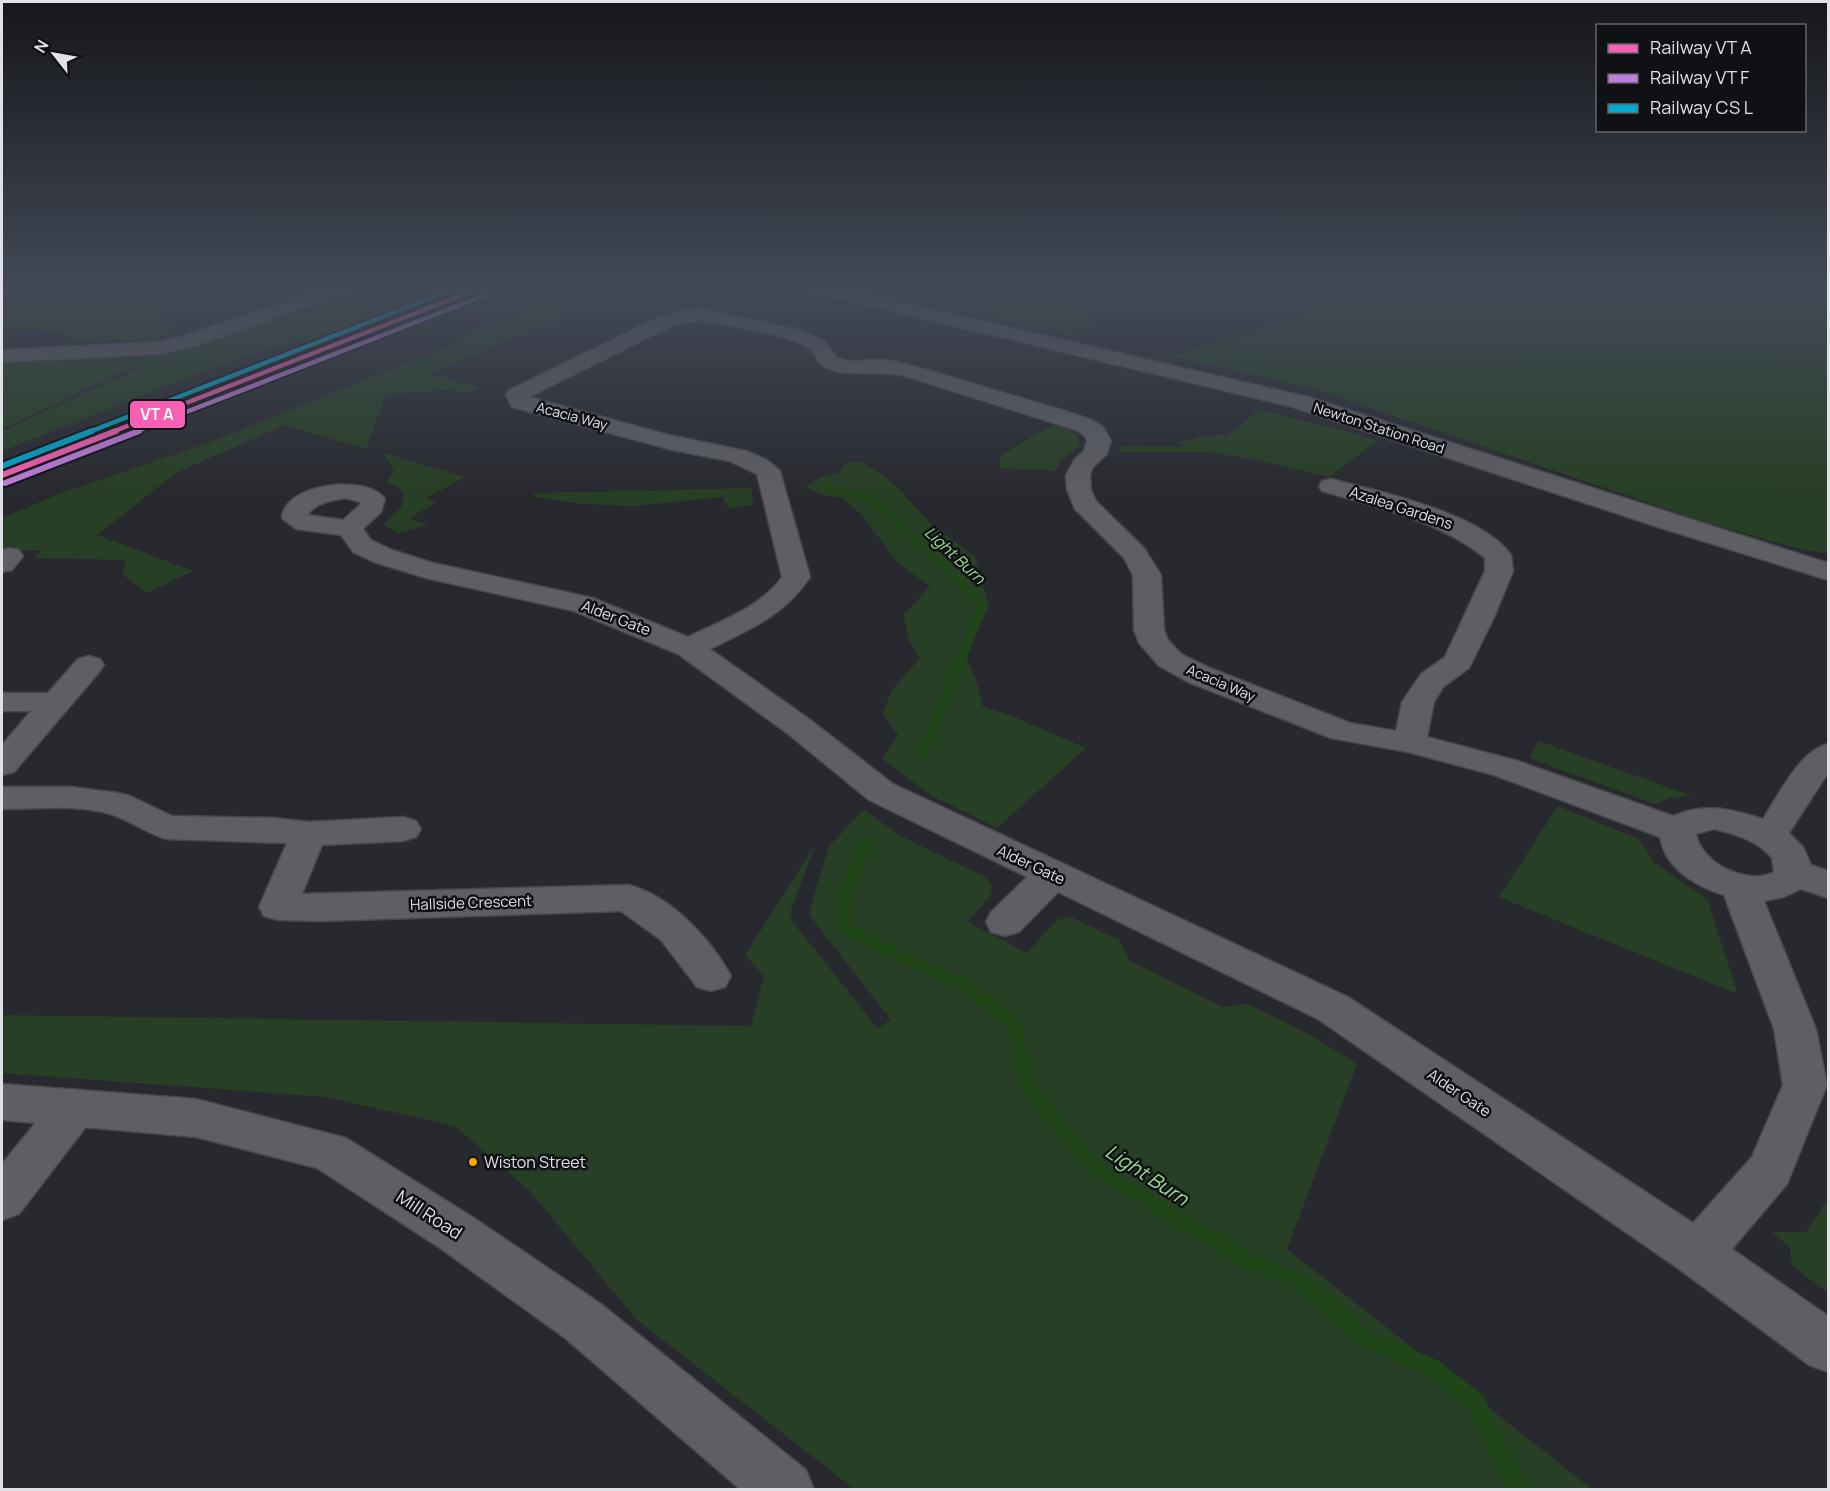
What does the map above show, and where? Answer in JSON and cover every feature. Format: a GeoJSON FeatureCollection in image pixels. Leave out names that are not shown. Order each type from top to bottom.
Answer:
{"type":"FeatureCollection","features":[{"type":"Feature","properties":{"kind":"street","name":"Acacia Way"},"geometry":{"type":"LineString","coordinates":[[592,358],[517,395],[520,402],[683,445],[735,455],[759,464],[768,471],[796,577],[789,591],[772,604],[689,648]]}},
{"type":"Feature","properties":{"kind":"street","name":"Acacia Way"},"geometry":{"type":"LineString","coordinates":[[827,358],[830,362],[850,367],[888,366],[908,370],[1084,425],[1095,432],[1099,441],[1095,454],[1083,464],[1078,475],[1084,504],[1135,554],[1147,575],[1149,630],[1154,643],[1170,660],[1199,675],[1342,731],[1410,743],[1506,768],[1677,830]]}},
{"type":"Feature","properties":{"kind":"street","name":"Newton Station Road"},"geometry":{"type":"LineString","coordinates":[[1112,358],[1300,402],[1828,572]]}},
{"type":"Feature","properties":{"kind":"street","name":"Azalea Gardens"},"geometry":{"type":"LineString","coordinates":[[1331,486],[1413,500],[1480,538],[1498,555],[1499,571],[1458,662],[1432,681],[1418,702],[1410,743]]}},
{"type":"Feature","properties":{"kind":"street","name":"Alder Gate"},"geometry":{"type":"LineString","coordinates":[[349,528],[363,546],[383,556],[426,570],[583,604],[689,648],[798,726],[881,792],[1333,1008],[1697,1254],[1828,1347]]}},
{"type":"Feature","properties":{"kind":"street"},"geometry":{"type":"LineString","coordinates":[[2,765],[89,665]]}},
{"type":"Feature","properties":{"kind":"street"},"geometry":{"type":"LineString","coordinates":[[2,702],[57,702]]}},
{"type":"Feature","properties":{"kind":"street"},"geometry":{"type":"LineString","coordinates":[[1769,837],[1814,768],[1828,754]]}},
{"type":"Feature","properties":{"kind":"street"},"geometry":{"type":"LineString","coordinates":[[2,798],[71,798],[118,804],[166,827],[274,830],[309,834],[403,829]]}},
{"type":"Feature","properties":{"kind":"street"},"geometry":{"type":"LineString","coordinates":[[1714,818],[1743,825],[1769,837],[1789,855],[1793,864],[1793,872],[1787,881],[1775,886],[1759,888],[1739,886],[1717,879],[1697,868],[1680,848],[1676,842],[1677,830],[1685,823],[1698,819],[1714,818]]}},
{"type":"Feature","properties":{"kind":"street","name":"Hallside Crescent"},"geometry":{"type":"LineString","coordinates":[[309,834],[278,907],[321,908],[629,898],[675,930],[711,976]]}},
{"type":"Feature","properties":{"kind":"street"},"geometry":{"type":"LineString","coordinates":[[1793,872],[1828,885]]}},
{"type":"Feature","properties":{"kind":"street"},"geometry":{"type":"LineString","coordinates":[[1005,922],[1052,875]]}},
{"type":"Feature","properties":{"kind":"street"},"geometry":{"type":"LineString","coordinates":[[1697,1254],[1770,1170],[1806,1084],[1795,1029],[1739,886]]}},
{"type":"Feature","properties":{"kind":"street","name":"Mill Road"},"geometry":{"type":"LineString","coordinates":[[2,1102],[196,1118],[330,1152],[457,1233],[583,1321],[786,1490]]}},
{"type":"Feature","properties":{"kind":"street"},"geometry":{"type":"LineString","coordinates":[[2,1199],[75,1107]]}},
{"type":"Feature","properties":{"kind":"green space"},"geometry":{"type":"Polygon","coordinates":[[[93,358],[245,358],[2,451],[2,432],[141,367],[137,365],[2,429],[2,362],[93,358]]]}},
{"type":"Feature","properties":{"kind":"green space"},"geometry":{"type":"Polygon","coordinates":[[[320,358],[332,358],[301,368],[297,367],[320,358]]]}},
{"type":"Feature","properties":{"kind":"green space"},"geometry":{"type":"Polygon","coordinates":[[[421,358],[468,358],[430,374],[482,388],[473,392],[443,390],[386,395],[366,449],[284,425],[176,473],[97,535],[193,571],[147,593],[122,574],[126,560],[34,558],[41,550],[2,552],[2,518],[59,494],[210,442],[421,358]]]}},
{"type":"Feature","properties":{"kind":"green space"},"geometry":{"type":"Polygon","coordinates":[[[1178,358],[1828,358],[1828,554],[1800,549],[1708,523],[1312,388],[1178,358]]]}},
{"type":"Feature","properties":{"kind":"green space"},"geometry":{"type":"Polygon","coordinates":[[[1259,410],[1350,432],[1377,441],[1329,477],[1247,458],[1206,452],[1117,452],[1122,446],[1185,447],[1181,443],[1201,436],[1211,438],[1217,434],[1227,436],[1259,410]]]}},
{"type":"Feature","properties":{"kind":"green space"},"geometry":{"type":"Polygon","coordinates":[[[1053,425],[1077,435],[1080,446],[1061,460],[1055,471],[999,468],[1001,455],[1053,425]]]}},
{"type":"Feature","properties":{"kind":"green space"},"geometry":{"type":"Polygon","coordinates":[[[383,453],[465,477],[426,498],[437,502],[409,518],[428,525],[398,533],[384,525],[401,507],[404,494],[398,487],[386,483],[394,471],[383,453]]]}},
{"type":"Feature","properties":{"kind":"green space"},"geometry":{"type":"Polygon","coordinates":[[[859,461],[880,473],[897,487],[933,526],[975,556],[989,607],[965,653],[977,683],[983,707],[1012,716],[1086,748],[997,828],[932,796],[882,759],[898,735],[883,714],[891,691],[920,658],[908,639],[904,615],[930,586],[898,563],[862,515],[843,498],[827,496],[805,487],[819,478],[839,473],[844,464],[859,461]]]}},
{"type":"Feature","properties":{"kind":"green space"},"geometry":{"type":"Polygon","coordinates":[[[751,488],[754,505],[728,508],[723,497],[634,506],[583,504],[531,496],[538,493],[751,488]]]}},
{"type":"Feature","properties":{"kind":"green space"},"geometry":{"type":"Polygon","coordinates":[[[1539,741],[1692,796],[1669,798],[1655,804],[1529,758],[1539,741]]]}},
{"type":"Feature","properties":{"kind":"green space"},"geometry":{"type":"Polygon","coordinates":[[[1558,806],[1639,839],[1654,862],[1707,899],[1738,994],[1499,897],[1558,806]]]}},
{"type":"Feature","properties":{"kind":"green space"},"geometry":{"type":"Polygon","coordinates":[[[864,810],[899,835],[987,878],[992,887],[990,896],[968,922],[1027,953],[1057,920],[1071,917],[1119,940],[1130,961],[1223,1007],[1247,1004],[1307,1033],[1357,1064],[1287,1249],[1592,1489],[854,1489],[636,1319],[530,1191],[455,1126],[326,1097],[2,1073],[2,1015],[751,1026],[764,976],[745,955],[815,845],[790,913],[792,921],[877,1028],[891,1020],[810,916],[811,905],[829,846],[864,810]]]}},
{"type":"Feature","properties":{"kind":"green space"},"geometry":{"type":"Polygon","coordinates":[[[1828,1198],[1828,1293],[1792,1266],[1790,1248],[1772,1232],[1806,1232],[1828,1198]]]}},
{"type":"Feature","properties":{"kind":"waterway","name":"Light Burn"},"geometry":{"type":"LineString","coordinates":[[824,488],[870,497],[983,604],[922,757]]}},
{"type":"Feature","properties":{"kind":"waterway","name":"Light Burn"},"geometry":{"type":"LineString","coordinates":[[868,840],[845,895],[843,926],[896,955],[959,982],[1015,1024],[1026,1083],[1048,1114],[1095,1168],[1246,1260],[1302,1283],[1363,1337],[1432,1368],[1476,1402],[1515,1484],[1525,1490]]}},
{"type":"Feature","properties":{"kind":"transit line"},"geometry":{"type":"LineString","coordinates":[[2,466],[279,358]]}},
{"type":"Feature","properties":{"kind":"transit line"},"geometry":{"type":"LineString","coordinates":[[2,475],[302,358]]}},
{"type":"Feature","properties":{"kind":"transit line"},"geometry":{"type":"LineString","coordinates":[[5,483],[326,358]]}},
{"type":"Feature","properties":{"kind":"place","name":"Wiston Street"},"geometry":{"type":"Point","coordinates":[473,1162]}}]}
